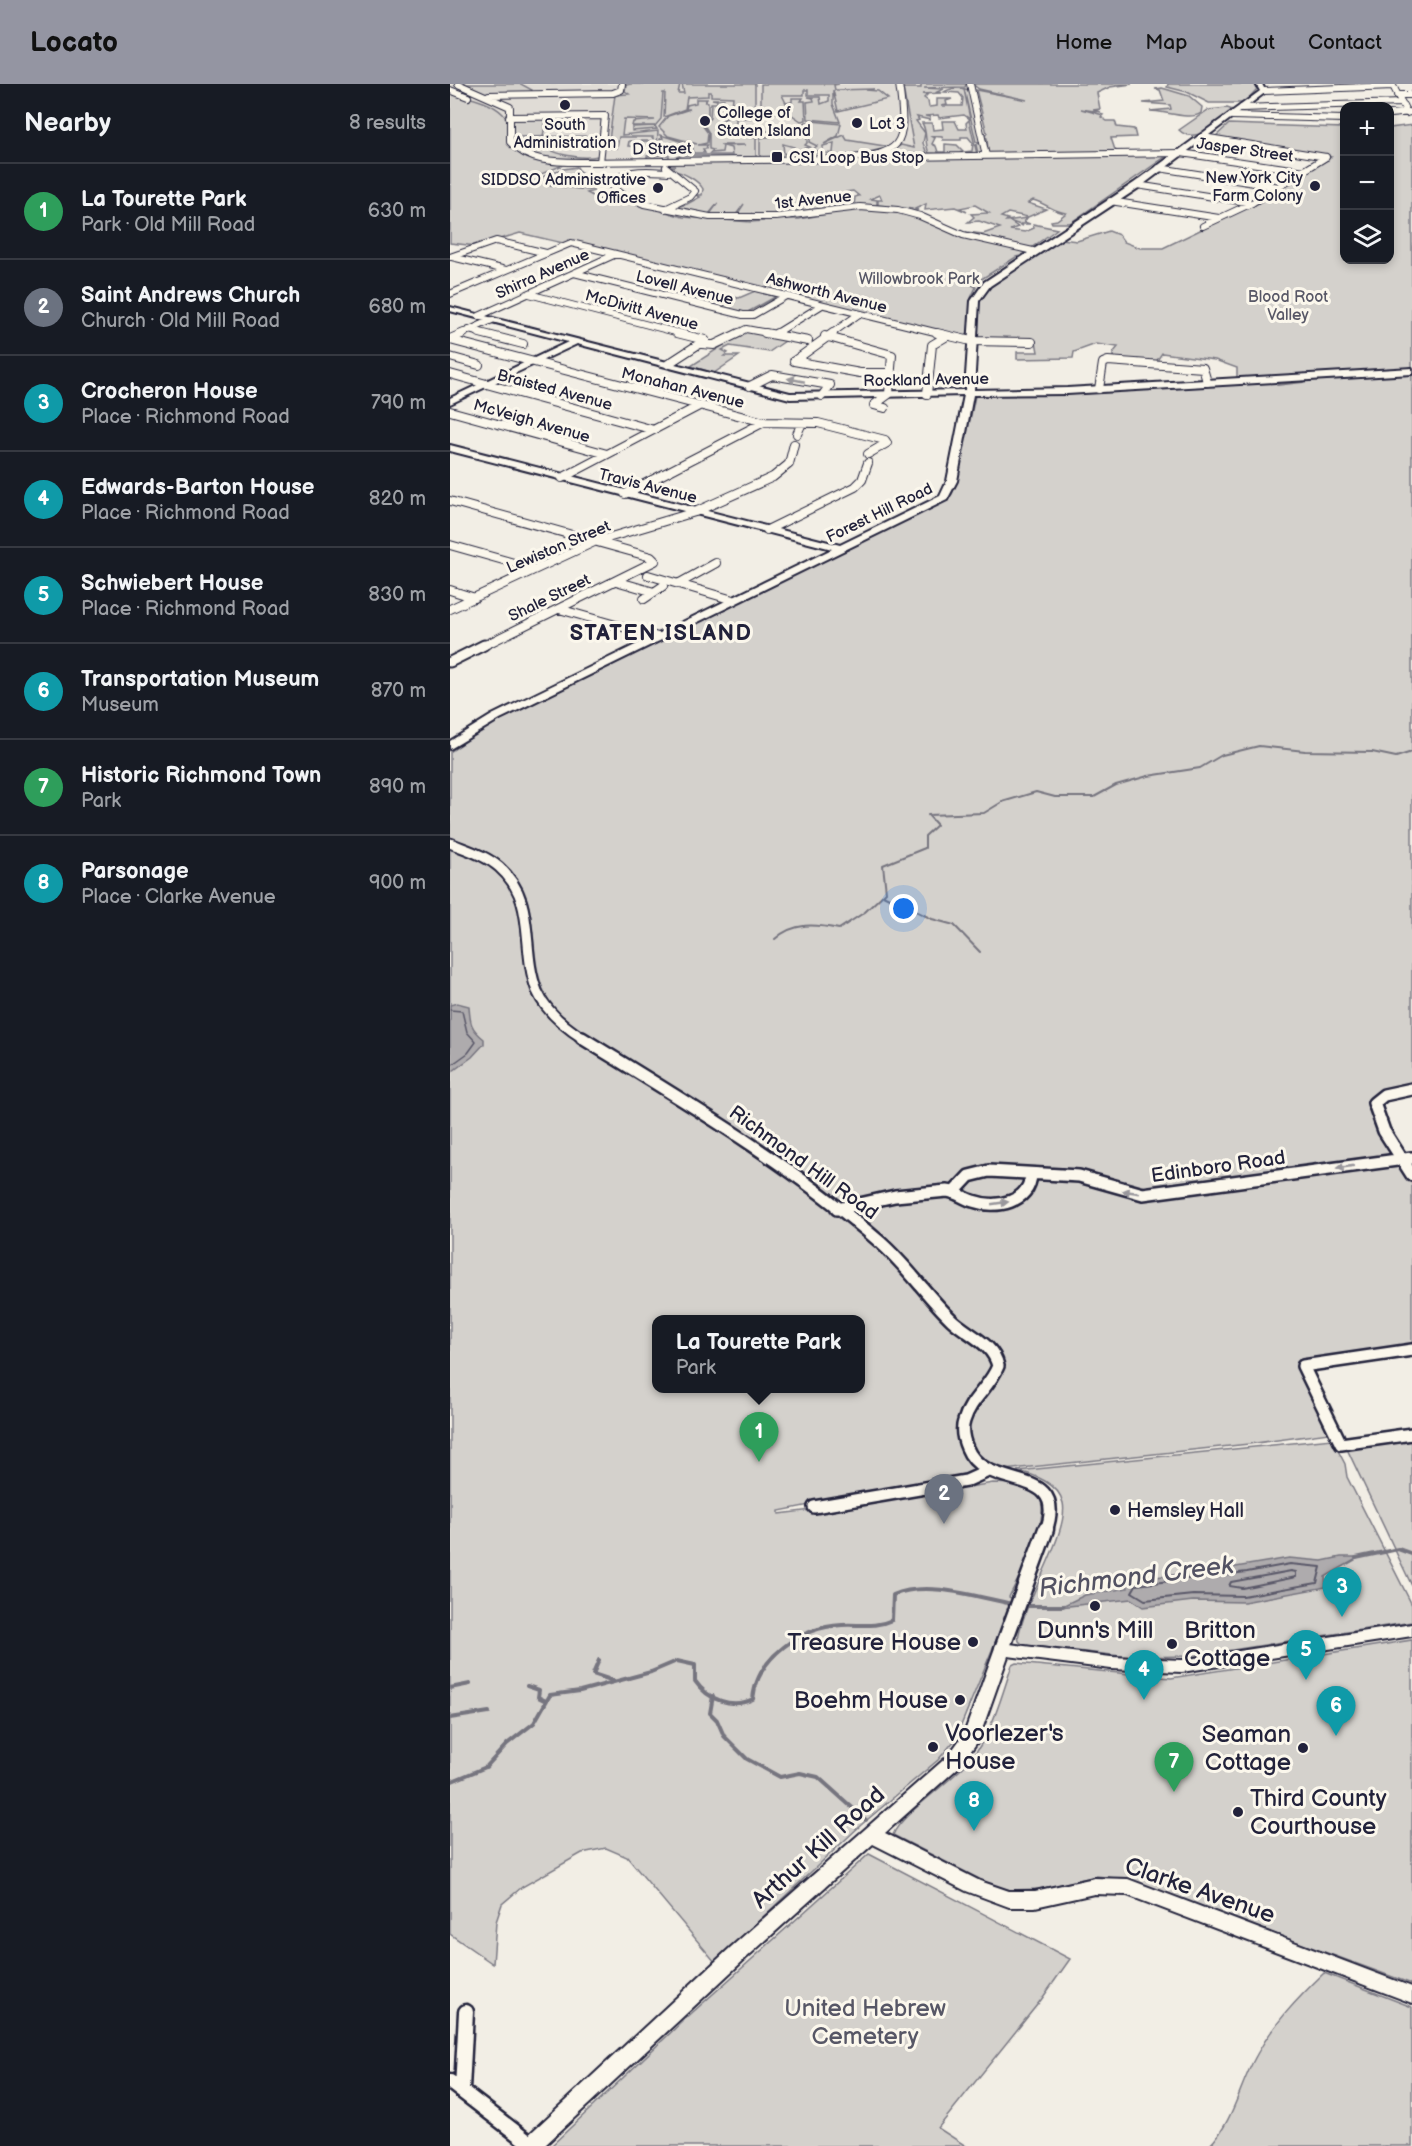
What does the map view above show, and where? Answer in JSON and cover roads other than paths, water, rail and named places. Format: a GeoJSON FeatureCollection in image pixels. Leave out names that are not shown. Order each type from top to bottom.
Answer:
{"type":"FeatureCollection","features":[{"type":"Feature","properties":{"kind":"street"},"geometry":{"type":"LineString","coordinates":[[458,84],[504,103],[508,99],[526,94]]}},
{"type":"Feature","properties":{"kind":"street"},"geometry":{"type":"LineString","coordinates":[[465,95],[613,93],[621,90],[622,84]]}},
{"type":"Feature","properties":{"kind":"street"},"geometry":{"type":"LineString","coordinates":[[882,153],[900,143],[905,131],[899,84]]}},
{"type":"Feature","properties":{"kind":"street"},"geometry":{"type":"LineString","coordinates":[[970,84],[986,156]]}},
{"type":"Feature","properties":{"kind":"street"},"geometry":{"type":"LineString","coordinates":[[1261,87],[1392,85],[1410,112]]}},
{"type":"Feature","properties":{"kind":"street","name":"Forest Hill Road"},"geometry":{"type":"LineString","coordinates":[[450,746],[496,717],[946,496],[957,459],[969,393],[971,341],[978,294],[987,284],[1137,184],[1232,116],[1261,87]]}},
{"type":"Feature","properties":{"kind":"street"},"geometry":{"type":"LineString","coordinates":[[450,90],[498,108],[509,117],[605,116],[601,161]]}},
{"type":"Feature","properties":{"kind":"street"},"geometry":{"type":"LineString","coordinates":[[1397,95],[1412,95]]}},
{"type":"Feature","properties":{"kind":"street","name":"D Street"},"geometry":{"type":"LineString","coordinates":[[504,103],[511,109],[510,142],[521,152],[553,160],[666,166],[838,159],[882,153],[903,158],[1181,153]]}},
{"type":"Feature","properties":{"kind":"street"},"geometry":{"type":"LineString","coordinates":[[1242,108],[1402,103]]}},
{"type":"Feature","properties":{"kind":"street"},"geometry":{"type":"LineString","coordinates":[[1394,114],[1410,112]]}},
{"type":"Feature","properties":{"kind":"street"},"geometry":{"type":"LineString","coordinates":[[1232,116],[1340,119]]}},
{"type":"Feature","properties":{"kind":"street"},"geometry":{"type":"LineString","coordinates":[[1203,137],[1326,157],[1252,203],[1203,226]]}},
{"type":"Feature","properties":{"kind":"street","name":"Jasper Street"},"geometry":{"type":"LineString","coordinates":[[1181,153],[1305,171]]}},
{"type":"Feature","properties":{"kind":"street"},"geometry":{"type":"LineString","coordinates":[[665,209],[690,197],[695,191],[666,166]]}},
{"type":"Feature","properties":{"kind":"street","name":"1st Avenue"},"geometry":{"type":"LineString","coordinates":[[666,166],[628,174],[615,179],[611,184],[616,191],[628,198],[665,209],[710,217],[756,218],[853,208],[890,208],[913,213],[952,232],[1033,252]]}},
{"type":"Feature","properties":{"kind":"street"},"geometry":{"type":"LineString","coordinates":[[1160,168],[1280,187]]}},
{"type":"Feature","properties":{"kind":"street"},"geometry":{"type":"LineString","coordinates":[[1137,184],[1252,203]]}},
{"type":"Feature","properties":{"kind":"street"},"geometry":{"type":"LineString","coordinates":[[1110,201],[1219,218]]}},
{"type":"Feature","properties":{"kind":"street"},"geometry":{"type":"LineString","coordinates":[[451,257],[496,241],[546,253]]}},
{"type":"Feature","properties":{"kind":"street","name":"Ashworth Avenue"},"geometry":{"type":"LineString","coordinates":[[450,294],[571,243],[947,336],[971,341],[1032,342]]}},
{"type":"Feature","properties":{"kind":"street","name":"Shirra Avenue"},"geometry":{"type":"LineString","coordinates":[[479,316],[616,254]]}},
{"type":"Feature","properties":{"kind":"street"},"geometry":{"type":"LineString","coordinates":[[451,257],[506,270]]}},
{"type":"Feature","properties":{"kind":"street","name":"Lovell Avenue"},"geometry":{"type":"LineString","coordinates":[[574,273],[743,315],[753,315],[786,296]]}},
{"type":"Feature","properties":{"kind":"street"},"geometry":{"type":"LineString","coordinates":[[450,284],[464,288]]}},
{"type":"Feature","properties":{"kind":"street","name":"McDivitt Avenue"},"geometry":{"type":"LineString","coordinates":[[529,294],[705,340],[668,364]]}},
{"type":"Feature","properties":{"kind":"street"},"geometry":{"type":"LineString","coordinates":[[776,334],[822,305]]}},
{"type":"Feature","properties":{"kind":"street","name":"Rockland Avenue"},"geometry":{"type":"LineString","coordinates":[[450,309],[785,395],[1099,389],[1337,377],[1412,370]]}},
{"type":"Feature","properties":{"kind":"street"},"geometry":{"type":"LineString","coordinates":[[860,314],[825,336],[794,361],[860,373],[892,373]]}},
{"type":"Feature","properties":{"kind":"street"},"geometry":{"type":"LineString","coordinates":[[450,339],[492,320]]}},
{"type":"Feature","properties":{"kind":"street"},"geometry":{"type":"LineString","coordinates":[[702,344],[714,345],[744,329],[808,340]]}},
{"type":"Feature","properties":{"kind":"street"},"geometry":{"type":"LineString","coordinates":[[469,330],[523,344]]}},
{"type":"Feature","properties":{"kind":"street"},"geometry":{"type":"LineString","coordinates":[[825,336],[892,355],[889,394],[874,405],[885,408]]}},
{"type":"Feature","properties":{"kind":"street"},"geometry":{"type":"LineString","coordinates":[[927,394],[932,345],[947,336]]}},
{"type":"Feature","properties":{"kind":"street","name":"Monahan Avenue"},"geometry":{"type":"LineString","coordinates":[[450,339],[764,422],[818,423],[885,440],[887,443],[868,454]]}},
{"type":"Feature","properties":{"kind":"street"},"geometry":{"type":"LineString","coordinates":[[450,400],[576,341]]}},
{"type":"Feature","properties":{"kind":"street"},"geometry":{"type":"LineString","coordinates":[[450,357],[479,365]]}},
{"type":"Feature","properties":{"kind":"street"},"geometry":{"type":"LineString","coordinates":[[1099,389],[1103,363],[1108,361],[1203,368],[1207,382]]}},
{"type":"Feature","properties":{"kind":"street","name":"Braisted Avenue"},"geometry":{"type":"LineString","coordinates":[[450,375],[654,430]]}},
{"type":"Feature","properties":{"kind":"street"},"geometry":{"type":"LineString","coordinates":[[750,386],[764,377],[775,375],[830,385],[822,396]]}},
{"type":"Feature","properties":{"kind":"street"},"geometry":{"type":"LineString","coordinates":[[562,478],[699,406]]}},
{"type":"Feature","properties":{"kind":"street","name":"McVeigh Avenue"},"geometry":{"type":"LineString","coordinates":[[450,411],[607,454]]}},
{"type":"Feature","properties":{"kind":"street"},"geometry":{"type":"LineString","coordinates":[[625,494],[695,456],[709,453],[764,422]]}},
{"type":"Feature","properties":{"kind":"street"},"geometry":{"type":"LineString","coordinates":[[796,434],[802,423]]}},
{"type":"Feature","properties":{"kind":"street","name":"Lewiston Street"},"geometry":{"type":"LineString","coordinates":[[450,609],[594,542],[695,512],[779,474],[791,460],[794,444]]}},
{"type":"Feature","properties":{"kind":"street","name":"Travis Avenue"},"geometry":{"type":"LineString","coordinates":[[450,448],[839,548]]}},
{"type":"Feature","properties":{"kind":"street"},"geometry":{"type":"LineString","coordinates":[[766,530],[855,487],[862,480],[868,463]]}},
{"type":"Feature","properties":{"kind":"street"},"geometry":{"type":"LineString","coordinates":[[450,501],[594,542]]}},
{"type":"Feature","properties":{"kind":"street","name":"Shale Street"},"geometry":{"type":"LineString","coordinates":[[450,662],[652,564],[655,559],[594,542]]}},
{"type":"Feature","properties":{"kind":"street"},"geometry":{"type":"LineString","coordinates":[[450,544],[535,569]]}},
{"type":"Feature","properties":{"kind":"street"},"geometry":{"type":"LineString","coordinates":[[678,584],[716,563]]}},
{"type":"Feature","properties":{"kind":"street"},"geometry":{"type":"LineString","coordinates":[[648,575],[733,600]]}},
{"type":"Feature","properties":{"kind":"street"},"geometry":{"type":"LineString","coordinates":[[616,581],[654,592]]}},
{"type":"Feature","properties":{"kind":"street"},"geometry":{"type":"LineString","coordinates":[[644,599],[663,586]]}},
{"type":"Feature","properties":{"kind":"street"},"geometry":{"type":"LineString","coordinates":[[450,590],[475,598]]}},
{"type":"Feature","properties":{"kind":"street"},"geometry":{"type":"LineString","coordinates":[[559,609],[658,637]]}},
{"type":"Feature","properties":{"kind":"street","name":"Richmond Hill Road"},"geometry":{"type":"LineString","coordinates":[[450,843],[488,860],[501,869],[518,892],[528,916],[536,985],[540,996],[555,1016],[573,1032],[738,1135],[837,1209],[880,1243],[920,1282],[952,1320],[994,1353],[999,1366],[997,1373],[969,1408],[962,1431],[971,1457],[986,1472]]}},
{"type":"Feature","properties":{"kind":"street"},"geometry":{"type":"LineString","coordinates":[[1412,1089],[1384,1095],[1374,1103],[1384,1131],[1407,1159],[1412,1175]]}},
{"type":"Feature","properties":{"kind":"street","name":"Edinboro Road"},"geometry":{"type":"LineString","coordinates":[[954,1192],[965,1180],[981,1172],[1010,1169],[1031,1174],[1074,1175],[1114,1189],[1143,1194],[1407,1159]]}},
{"type":"Feature","properties":{"kind":"street"},"geometry":{"type":"LineString","coordinates":[[837,1209],[908,1194],[954,1192],[975,1203],[1002,1203],[1025,1193],[1030,1187],[1031,1174]]}},
{"type":"Feature","properties":{"kind":"street"},"geometry":{"type":"LineString","coordinates":[[1412,1350],[1303,1366],[1341,1444],[1412,1434]]}},
{"type":"Feature","properties":{"kind":"street"},"geometry":{"type":"LineString","coordinates":[[814,1507],[966,1481],[986,1472]]}},
{"type":"Feature","properties":{"kind":"street","name":"Arthur Kill Road"},"geometry":{"type":"LineString","coordinates":[[531,2145],[870,1834],[954,1761],[966,1747],[1050,1525],[1052,1505],[1043,1490],[1023,1480],[986,1472]]}},
{"type":"Feature","properties":{"kind":"street"},"geometry":{"type":"LineString","coordinates":[[1002,1649],[1111,1663],[1182,1666],[1412,1630]]}},
{"type":"Feature","properties":{"kind":"street","name":"Clarke Avenue"},"geometry":{"type":"LineString","coordinates":[[870,1834],[994,1895],[1023,1900],[1094,1886],[1128,1887],[1412,1995]]}},
{"type":"Feature","properties":{"kind":"street"},"geometry":{"type":"LineString","coordinates":[[466,2012],[456,2085],[531,2145]]}},
{"type":"Feature","properties":{"kind":"water"},"geometry":{"type":"Polygon","coordinates":[[[457,1003],[469,1006],[472,1024],[484,1039],[484,1044],[472,1057],[450,1073],[450,1005],[457,1003]]]}},
{"type":"Feature","properties":{"kind":"water"},"geometry":{"type":"Polygon","coordinates":[[[1341,1557],[1360,1557],[1325,1577],[1326,1587],[1244,1602],[1193,1601],[1143,1607],[1131,1599],[1060,1607],[1085,1595],[1128,1588],[1126,1580],[1212,1571],[1289,1558],[1322,1561],[1341,1557]]]}},
{"type":"Feature","properties":{"kind":"waterway"},"geometry":{"type":"LineString","coordinates":[[1277,385],[1303,382]]}},
{"type":"Feature","properties":{"kind":"waterway"},"geometry":{"type":"LineString","coordinates":[[775,939],[782,933],[797,927],[822,926],[839,929],[865,912],[886,892],[883,865],[925,848],[925,836],[937,825],[928,815],[984,813],[1002,802],[1036,792],[1055,797],[1094,797],[1116,785],[1148,776],[1200,768],[1222,755],[1259,746],[1305,751],[1372,752],[1396,757],[1412,752]]}},
{"type":"Feature","properties":{"kind":"waterway"},"geometry":{"type":"LineString","coordinates":[[883,895],[932,919],[954,925],[980,952]]}},
{"type":"Feature","properties":{"kind":"waterway","name":"Richmond Creek"},"geometry":{"type":"LineString","coordinates":[[1356,1558],[1398,1549],[1412,1554]]}},
{"type":"Feature","properties":{"kind":"waterway","name":"Richmond Creek"},"geometry":{"type":"LineString","coordinates":[[713,1697],[729,1703],[753,1699],[756,1684],[763,1670],[784,1647],[797,1638],[827,1627],[873,1625],[892,1620],[893,1595],[906,1591],[936,1589],[1012,1604]]}},
{"type":"Feature","properties":{"kind":"waterway","name":"Richmond Creek"},"geometry":{"type":"LineString","coordinates":[[1022,1606],[1063,1606]]}},
{"type":"Feature","properties":{"kind":"waterway"},"geometry":{"type":"LineString","coordinates":[[599,1660],[593,1674],[614,1681]]}},
{"type":"Feature","properties":{"kind":"waterway","name":"Richmond Creek"},"geometry":{"type":"LineString","coordinates":[[450,1782],[486,1767],[507,1744],[534,1723],[550,1695],[580,1691],[651,1672],[677,1661],[695,1665],[695,1681],[700,1688],[713,1697]]}},
{"type":"Feature","properties":{"kind":"waterway"},"geometry":{"type":"LineString","coordinates":[[450,1688],[470,1684]]}},
{"type":"Feature","properties":{"kind":"waterway"},"geometry":{"type":"LineString","coordinates":[[527,1686],[539,1690],[538,1697],[546,1701]]}},
{"type":"Feature","properties":{"kind":"waterway"},"geometry":{"type":"LineString","coordinates":[[713,1697],[710,1713],[717,1720],[724,1736],[747,1759],[780,1777],[800,1773],[818,1777],[866,1820]]}},
{"type":"Feature","properties":{"kind":"waterway"},"geometry":{"type":"LineString","coordinates":[[450,1718],[489,1712]]}},
{"type":"Feature","properties":{"kind":"place","name":"South Administration"},"geometry":{"type":"Point","coordinates":[565,105]}},
{"type":"Feature","properties":{"kind":"place","name":"College of Staten Island"},"geometry":{"type":"Point","coordinates":[705,121]}},
{"type":"Feature","properties":{"kind":"place","name":"Lot 3"},"geometry":{"type":"Point","coordinates":[857,123]}},
{"type":"Feature","properties":{"kind":"place","name":"CSI Loop Bus Stop"},"geometry":{"type":"Point","coordinates":[777,157]}},
{"type":"Feature","properties":{"kind":"place","name":"New York City Farm Colony"},"geometry":{"type":"Point","coordinates":[1315,186]}},
{"type":"Feature","properties":{"kind":"place","name":"SIDDSO Administrative Offices"},"geometry":{"type":"Point","coordinates":[658,188]}},
{"type":"Feature","properties":{"kind":"place","name":"La Tourette Park"},"geometry":{"type":"Point","coordinates":[759,1462]}},
{"type":"Feature","properties":{"kind":"place","name":"Hemsley Hall"},"geometry":{"type":"Point","coordinates":[1115,1510]}},
{"type":"Feature","properties":{"kind":"place","name":"Saint Andrews Church"},"geometry":{"type":"Point","coordinates":[944,1524]}},
{"type":"Feature","properties":{"kind":"place","name":"Dunn's Mill"},"geometry":{"type":"Point","coordinates":[1095,1606]}},
{"type":"Feature","properties":{"kind":"place","name":"Crocheron House"},"geometry":{"type":"Point","coordinates":[1342,1617]}},
{"type":"Feature","properties":{"kind":"place","name":"Treasure House"},"geometry":{"type":"Point","coordinates":[973,1642]}},
{"type":"Feature","properties":{"kind":"place","name":"Britton Cottage"},"geometry":{"type":"Point","coordinates":[1172,1644]}},
{"type":"Feature","properties":{"kind":"place","name":"Schwiebert House"},"geometry":{"type":"Point","coordinates":[1306,1680]}},
{"type":"Feature","properties":{"kind":"place","name":"Boehm House"},"geometry":{"type":"Point","coordinates":[960,1700]}},
{"type":"Feature","properties":{"kind":"place","name":"Edwards-Barton House"},"geometry":{"type":"Point","coordinates":[1144,1700]}},
{"type":"Feature","properties":{"kind":"place","name":"Transportation Museum"},"geometry":{"type":"Point","coordinates":[1336,1736]}},
{"type":"Feature","properties":{"kind":"place","name":"Voorlezer's House"},"geometry":{"type":"Point","coordinates":[933,1747]}},
{"type":"Feature","properties":{"kind":"place","name":"Seaman Cottage"},"geometry":{"type":"Point","coordinates":[1303,1748]}},
{"type":"Feature","properties":{"kind":"place","name":"Historic Richmond Town"},"geometry":{"type":"Point","coordinates":[1174,1792]}},
{"type":"Feature","properties":{"kind":"place","name":"Third County Courthouse"},"geometry":{"type":"Point","coordinates":[1238,1812]}},
{"type":"Feature","properties":{"kind":"place","name":"Parsonage"},"geometry":{"type":"Point","coordinates":[974,1831]}},
{"type":"Feature","properties":{"kind":"district","name":"STATEN ISLAND"},"geometry":{"type":"Point","coordinates":[661,632]}},
{"type":"Feature","properties":{"kind":"park label","name":"Willowbrook Park"},"geometry":{"type":"Point","coordinates":[919,278]}},
{"type":"Feature","properties":{"kind":"park label","name":"Blood Root Valley"},"geometry":{"type":"Point","coordinates":[1288,305]}},
{"type":"Feature","properties":{"kind":"park label","name":"United Hebrew Cemetery"},"geometry":{"type":"Point","coordinates":[865,2022]}}]}
